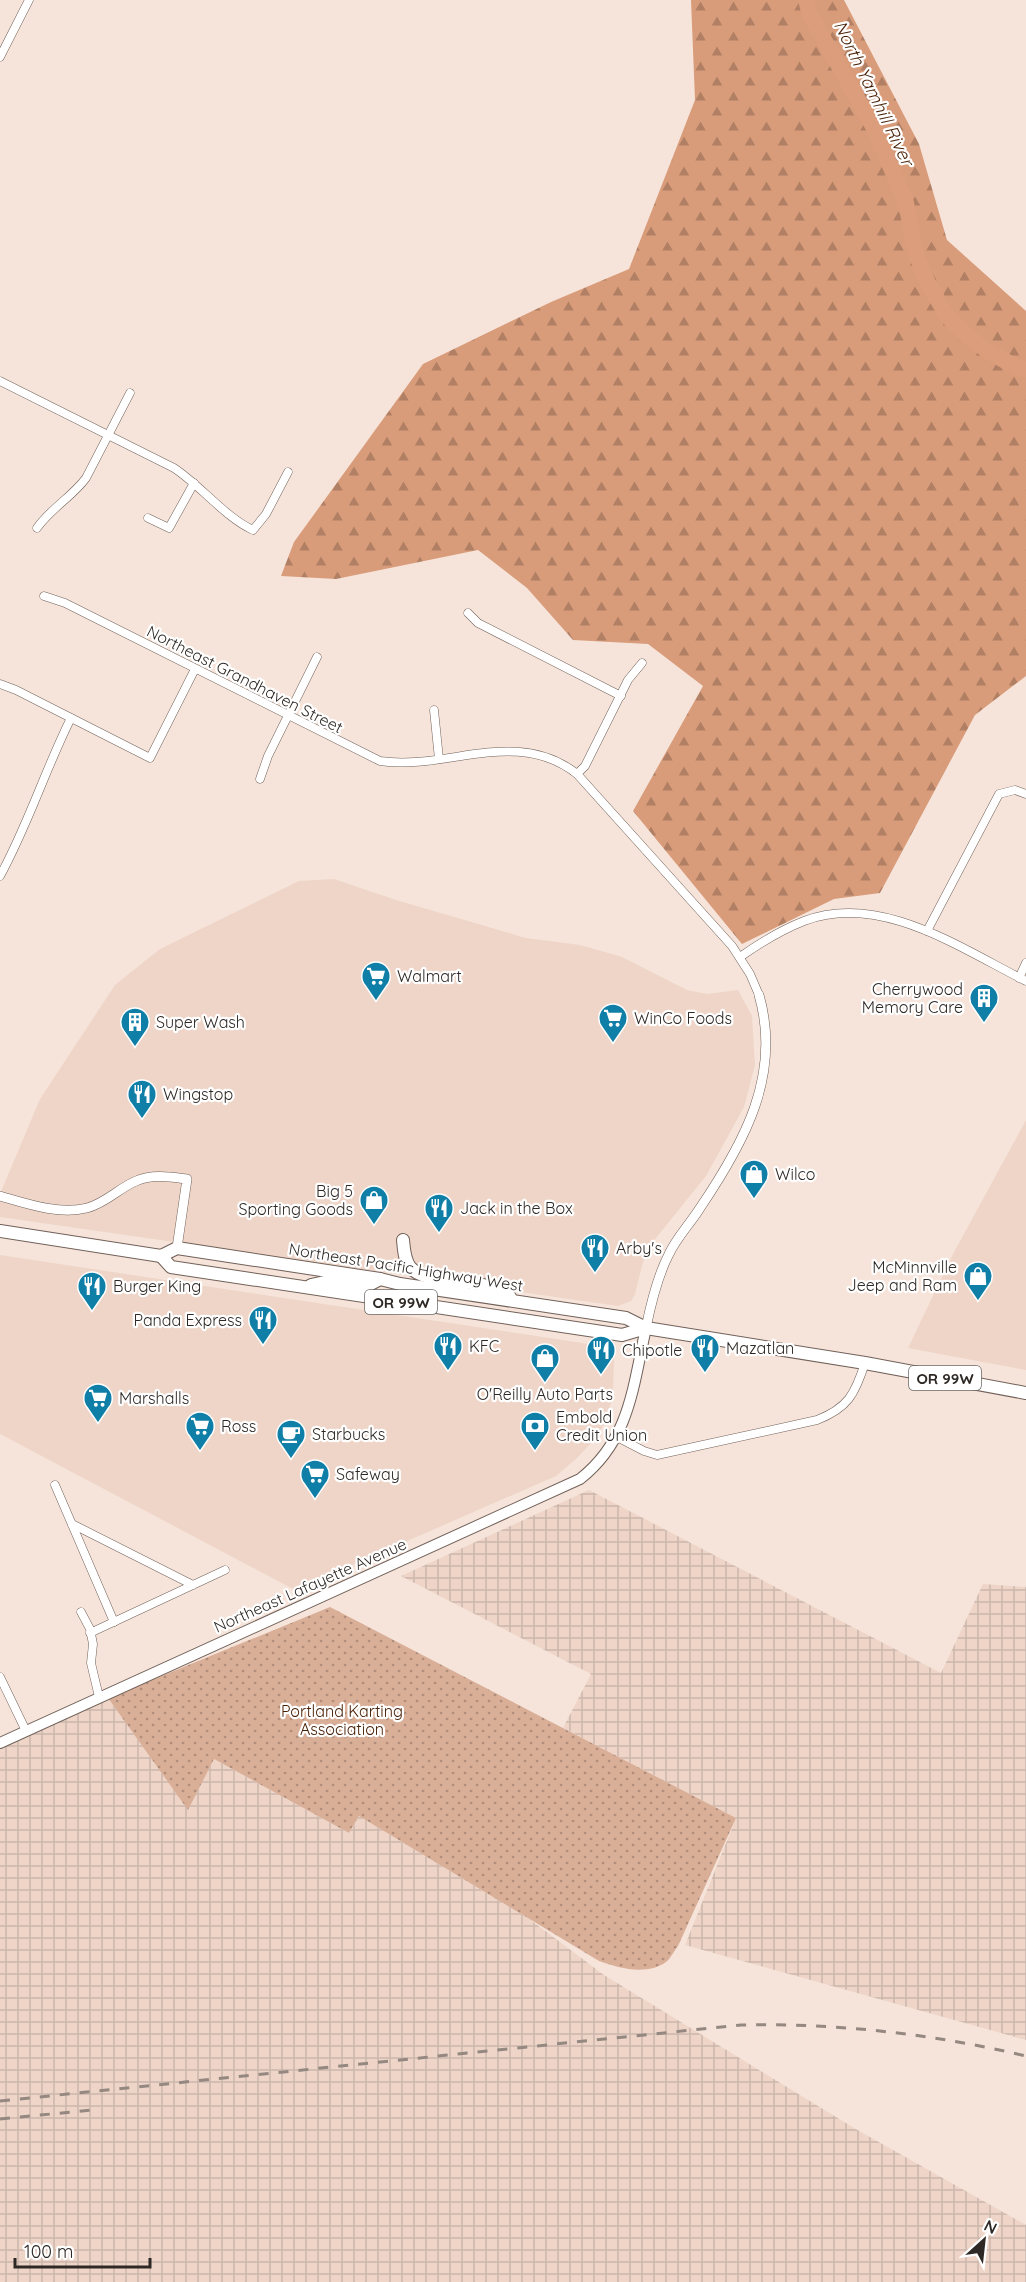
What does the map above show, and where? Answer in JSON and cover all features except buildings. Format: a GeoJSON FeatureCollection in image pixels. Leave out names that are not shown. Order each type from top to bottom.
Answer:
{"type":"FeatureCollection","features":[{"type":"Feature","properties":{"kind":"highway","name":"Northeast Pacific Highway West"},"geometry":{"type":"LineString","coordinates":[[0,1232],[161,1256],[171,1267],[622,1335],[646,1328]]}},
{"type":"Feature","properties":{"kind":"highway"},"geometry":{"type":"LineString","coordinates":[[403,1240],[405,1257],[409,1266],[416,1273],[485,1286],[525,1303]]}},
{"type":"Feature","properties":{"kind":"highway","name":"Northeast Pacific Highway West"},"geometry":{"type":"LineString","coordinates":[[177,1248],[626,1318],[646,1328],[865,1363],[1026,1393]]}},
{"type":"Feature","properties":{"kind":"highway"},"geometry":{"type":"LineString","coordinates":[[161,1256],[177,1248]]}},
{"type":"Feature","properties":{"kind":"highway"},"geometry":{"type":"LineString","coordinates":[[304,1287],[328,1281],[364,1287],[380,1279]]}},
{"type":"Feature","properties":{"kind":"highway"},"geometry":{"type":"LineString","coordinates":[[384,1299],[390,1294],[403,1292],[482,1304],[502,1300]]}},
{"type":"Feature","properties":{"kind":"main road","name":"Northeast Lafayette Avenue"},"geometry":{"type":"LineString","coordinates":[[0,1743],[580,1479],[595,1467],[617,1437],[632,1393],[646,1328]]}},
{"type":"Feature","properties":{"kind":"street"},"geometry":{"type":"LineString","coordinates":[[0,57],[29,0]]}},
{"type":"Feature","properties":{"kind":"street"},"geometry":{"type":"LineString","coordinates":[[0,381],[174,468],[253,530],[266,514],[288,472]]}},
{"type":"Feature","properties":{"kind":"street"},"geometry":{"type":"LineString","coordinates":[[38,528],[47,514],[77,490],[86,478],[130,393]]}},
{"type":"Feature","properties":{"kind":"street"},"geometry":{"type":"LineString","coordinates":[[148,518],[169,528],[194,483]]}},
{"type":"Feature","properties":{"kind":"street","name":"Northeast Grandhaven Street"},"geometry":{"type":"LineString","coordinates":[[44,596],[65,603],[380,761],[404,764],[503,751],[523,751],[544,755],[564,764],[577,774],[740,957],[759,995]]}},
{"type":"Feature","properties":{"kind":"street"},"geometry":{"type":"LineString","coordinates":[[468,613],[478,623],[621,696]]}},
{"type":"Feature","properties":{"kind":"street"},"geometry":{"type":"LineString","coordinates":[[260,779],[268,756],[317,657]]}},
{"type":"Feature","properties":{"kind":"street"},"geometry":{"type":"LineString","coordinates":[[577,774],[585,766],[628,680],[642,663]]}},
{"type":"Feature","properties":{"kind":"street"},"geometry":{"type":"LineString","coordinates":[[0,684],[150,758],[195,669]]}},
{"type":"Feature","properties":{"kind":"street"},"geometry":{"type":"LineString","coordinates":[[434,710],[439,759]]}},
{"type":"Feature","properties":{"kind":"street"},"geometry":{"type":"LineString","coordinates":[[0,876],[71,718]]}},
{"type":"Feature","properties":{"kind":"street"},"geometry":{"type":"LineString","coordinates":[[927,931],[993,802],[999,794],[1005,791],[1015,790],[1026,794]]}},
{"type":"Feature","properties":{"kind":"street"},"geometry":{"type":"LineString","coordinates":[[740,957],[776,934],[805,920],[840,913],[872,914],[894,919],[927,931],[1022,979],[1026,963]]}},
{"type":"Feature","properties":{"kind":"street"},"geometry":{"type":"LineString","coordinates":[[646,1328],[663,1265],[674,1244],[718,1180],[756,1104],[768,1050],[765,1013],[759,995]]}},
{"type":"Feature","properties":{"kind":"street"},"geometry":{"type":"LineString","coordinates":[[0,1196],[42,1207],[70,1210],[88,1208],[144,1178],[163,1176],[187,1179],[177,1248]]}},
{"type":"Feature","properties":{"kind":"street"},"geometry":{"type":"LineString","coordinates":[[617,1437],[657,1455],[817,1420],[846,1404],[859,1382],[865,1363]]}},
{"type":"Feature","properties":{"kind":"street"},"geometry":{"type":"LineString","coordinates":[[55,1485],[114,1622]]}},
{"type":"Feature","properties":{"kind":"street"},"geometry":{"type":"LineString","coordinates":[[72,1524],[193,1585]]}},
{"type":"Feature","properties":{"kind":"street"},"geometry":{"type":"LineString","coordinates":[[90,1633],[225,1570]]}},
{"type":"Feature","properties":{"kind":"street"},"geometry":{"type":"LineString","coordinates":[[81,1612],[93,1644],[91,1663],[99,1697]]}},
{"type":"Feature","properties":{"kind":"street"},"geometry":{"type":"LineString","coordinates":[[0,1677],[26,1731]]}},
{"type":"Feature","properties":{"kind":"shaded area"},"geometry":{"type":"Polygon","coordinates":[[[334,879],[396,900],[526,938],[580,945],[622,957],[687,990],[707,994],[738,990],[752,1016],[755,1065],[744,1107],[706,1176],[652,1243],[643,1262],[631,1301],[618,1306],[0,1217],[0,1194],[40,1099],[115,985],[160,949],[299,881],[334,879]]]}},
{"type":"Feature","properties":{"kind":"shaded area","name":"McMinnville Jeep and Ram"},"geometry":{"type":"Polygon","coordinates":[[[1026,1120],[1026,1370],[908,1348],[953,1254],[1026,1120]]]}},
{"type":"Feature","properties":{"kind":"shaded area"},"geometry":{"type":"Polygon","coordinates":[[[0,1255],[602,1346],[609,1350],[614,1359],[613,1394],[607,1419],[595,1439],[556,1476],[295,1590],[0,1434],[0,1255]]]}},
{"type":"Feature","properties":{"kind":"shaded area"},"geometry":{"type":"Polygon","coordinates":[[[589,1490],[941,1673],[983,1584],[1026,1587],[1026,2040],[685,1945],[736,1818],[563,1728],[591,1674],[401,1576],[589,1490]]]}},
{"type":"Feature","properties":{"kind":"shaded area"},"geometry":{"type":"Polygon","coordinates":[[[108,1698],[188,1809],[214,1759],[349,1833],[359,1816],[528,1918],[604,1975],[854,2128],[1026,2225],[1026,2282],[0,2282],[0,1749],[108,1698]]]}},
{"type":"Feature","properties":{"kind":"green space"},"geometry":{"type":"Polygon","coordinates":[[[691,0],[844,0],[919,144],[947,240],[1026,311],[1026,676],[975,715],[880,893],[834,899],[742,944],[633,811],[703,686],[648,644],[573,640],[527,588],[478,550],[336,579],[281,576],[294,542],[423,364],[551,302],[629,269],[695,100],[691,0]]]}},
{"type":"Feature","properties":{"kind":"green space","name":"Portland Karting Association"},"geometry":{"type":"Polygon","coordinates":[[[330,1607],[736,1818],[678,1946],[668,1961],[650,1969],[641,1970],[599,1961],[359,1816],[349,1833],[214,1759],[188,1810],[108,1698],[330,1607]]]}},
{"type":"Feature","properties":{"kind":"waterway","name":"North Yamhill River"},"geometry":{"type":"LineString","coordinates":[[806,0],[810,15],[874,128],[906,203],[916,254],[928,283],[947,316],[967,336],[989,352],[1018,368],[1026,369]]}},
{"type":"Feature","properties":{"kind":"railway"},"geometry":{"type":"LineString","coordinates":[[0,2101],[741,2025],[849,2028],[920,2036],[1026,2056]]}},
{"type":"Feature","properties":{"kind":"railway"},"geometry":{"type":"LineString","coordinates":[[0,2119],[92,2110]]}},
{"type":"Feature","properties":{"kind":"place","name":"Walmart"},"geometry":{"type":"Point","coordinates":[376,1002]}},
{"type":"Feature","properties":{"kind":"place","name":"Cherrywood Memory Care"},"geometry":{"type":"Point","coordinates":[984,1024]}},
{"type":"Feature","properties":{"kind":"place","name":"WinCo Foods"},"geometry":{"type":"Point","coordinates":[613,1044]}},
{"type":"Feature","properties":{"kind":"place","name":"Super Wash"},"geometry":{"type":"Point","coordinates":[135,1048]}},
{"type":"Feature","properties":{"kind":"place","name":"Wingstop"},"geometry":{"type":"Point","coordinates":[142,1120]}},
{"type":"Feature","properties":{"kind":"place","name":"Wilco"},"geometry":{"type":"Point","coordinates":[754,1200]}},
{"type":"Feature","properties":{"kind":"place","name":"Big 5 Sporting Goods"},"geometry":{"type":"Point","coordinates":[374,1226]}},
{"type":"Feature","properties":{"kind":"place","name":"Jack in the Box"},"geometry":{"type":"Point","coordinates":[439,1234]}},
{"type":"Feature","properties":{"kind":"place","name":"Arby's"},"geometry":{"type":"Point","coordinates":[595,1274]}},
{"type":"Feature","properties":{"kind":"place","name":"McMinnville Jeep and Ram"},"geometry":{"type":"Point","coordinates":[978,1302]}},
{"type":"Feature","properties":{"kind":"place","name":"Burger King"},"geometry":{"type":"Point","coordinates":[92,1312]}},
{"type":"Feature","properties":{"kind":"place","name":"Panda Express"},"geometry":{"type":"Point","coordinates":[263,1346]}},
{"type":"Feature","properties":{"kind":"place","name":"KFC"},"geometry":{"type":"Point","coordinates":[448,1372]}},
{"type":"Feature","properties":{"kind":"place","name":"Mazatlan"},"geometry":{"type":"Point","coordinates":[705,1374]}},
{"type":"Feature","properties":{"kind":"place","name":"Chipotle"},"geometry":{"type":"Point","coordinates":[601,1376]}},
{"type":"Feature","properties":{"kind":"place","name":"O'Reilly Auto Parts"},"geometry":{"type":"Point","coordinates":[545,1384]}},
{"type":"Feature","properties":{"kind":"place","name":"Marshalls"},"geometry":{"type":"Point","coordinates":[98,1424]}},
{"type":"Feature","properties":{"kind":"place","name":"Ross"},"geometry":{"type":"Point","coordinates":[200,1452]}},
{"type":"Feature","properties":{"kind":"place","name":"Embold Credit Union"},"geometry":{"type":"Point","coordinates":[535,1452]}},
{"type":"Feature","properties":{"kind":"place","name":"Starbucks"},"geometry":{"type":"Point","coordinates":[291,1460]}},
{"type":"Feature","properties":{"kind":"place","name":"Safeway"},"geometry":{"type":"Point","coordinates":[315,1500]}}]}
